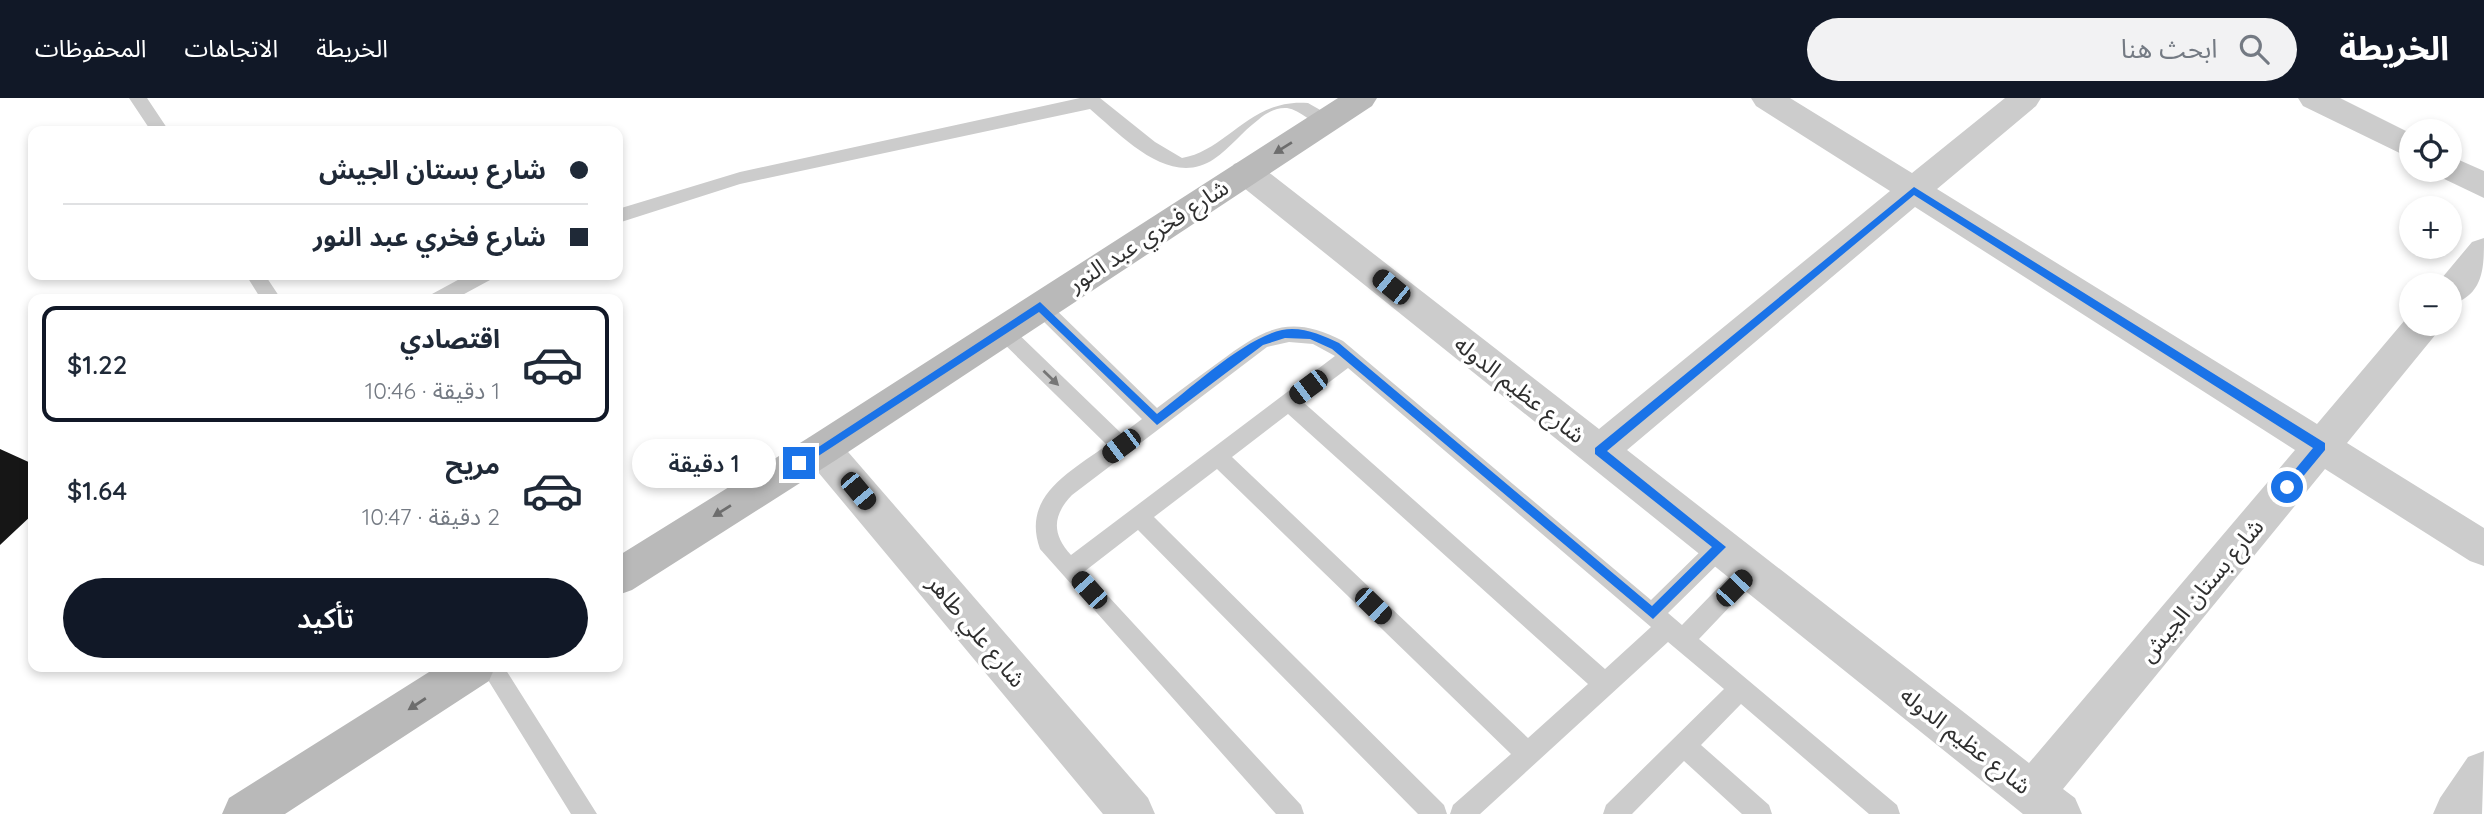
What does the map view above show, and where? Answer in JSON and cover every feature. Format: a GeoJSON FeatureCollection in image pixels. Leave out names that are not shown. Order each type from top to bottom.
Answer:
{"type":"FeatureCollection","features":[{"type":"Feature","properties":{"kind":"main road","name":"شارع فخري عبد النور"},"geometry":{"type":"LineString","coordinates":[[623,574],[822,449],[1361,98]]}},
{"type":"Feature","properties":{"kind":"main road"},"geometry":{"type":"LineString","coordinates":[[245,814],[466,672]]}},
{"type":"Feature","properties":{"kind":"street"},"geometry":{"type":"LineString","coordinates":[[1767,98],[2484,549]]}},
{"type":"Feature","properties":{"kind":"street"},"geometry":{"type":"LineString","coordinates":[[1599,451],[2025,98]]}},
{"type":"Feature","properties":{"kind":"street"},"geometry":{"type":"LineString","coordinates":[[2314,98],[2399,141]]}},
{"type":"Feature","properties":{"kind":"street","name":"شارع عظيم الدوله"},"geometry":{"type":"LineString","coordinates":[[1246,172],[2046,803]]}},
{"type":"Feature","properties":{"kind":"street"},"geometry":{"type":"LineString","coordinates":[[2462,174],[2484,186]]}},
{"type":"Feature","properties":{"kind":"street"},"geometry":{"type":"LineString","coordinates":[[2462,278],[2484,251]]}},
{"type":"Feature","properties":{"kind":"street","name":"شارع بستان الجيش"},"geometry":{"type":"LineString","coordinates":[[2046,803],[2321,447],[2413,336]]}},
{"type":"Feature","properties":{"kind":"street","name":"شارع علي طاهر"},"geometry":{"type":"LineString","coordinates":[[822,449],[1132,814]]}},
{"type":"Feature","properties":{"kind":"street"},"geometry":{"type":"LineString","coordinates":[[2456,814],[2484,772]]}},
{"type":"Feature","properties":{"kind":"lane"},"geometry":{"type":"LineString","coordinates":[[138,98],[157,126]]}},
{"type":"Feature","properties":{"kind":"lane"},"geometry":{"type":"LineString","coordinates":[[623,214],[740,178],[1091,100],[1165,157],[1182,164],[1199,160],[1269,104],[1294,104],[1325,122]]}},
{"type":"Feature","properties":{"kind":"lane"},"geometry":{"type":"LineString","coordinates":[[448,294],[474,280]]}},
{"type":"Feature","properties":{"kind":"lane"},"geometry":{"type":"LineString","coordinates":[[1040,306],[1157,421]]}},
{"type":"Feature","properties":{"kind":"lane"},"geometry":{"type":"LineString","coordinates":[[1002,330],[1121,446]]}},
{"type":"Feature","properties":{"kind":"lane"},"geometry":{"type":"LineString","coordinates":[[1292,814],[1051,549],[1045,535],[1045,521],[1049,507],[1064,489],[1260,342],[1298,333],[1311,335],[1336,346],[1888,814]]}},
{"type":"Feature","properties":{"kind":"lane"},"geometry":{"type":"LineString","coordinates":[[1070,569],[1348,357]]}},
{"type":"Feature","properties":{"kind":"lane"},"geometry":{"type":"LineString","coordinates":[[1289,402],[1605,684]]}},
{"type":"Feature","properties":{"kind":"lane"},"geometry":{"type":"LineString","coordinates":[[1217,457],[1528,754]]}},
{"type":"Feature","properties":{"kind":"lane"},"geometry":{"type":"LineString","coordinates":[[1139,517],[1435,814]]}},
{"type":"Feature","properties":{"kind":"lane"},"geometry":{"type":"LineString","coordinates":[[1668,627],[1720,547]]}},
{"type":"Feature","properties":{"kind":"lane"},"geometry":{"type":"LineString","coordinates":[[1462,814],[1668,627],[1750,570]]}},
{"type":"Feature","properties":{"kind":"lane"},"geometry":{"type":"LineString","coordinates":[[494,672],[585,814]]}},
{"type":"Feature","properties":{"kind":"lane"},"geometry":{"type":"LineString","coordinates":[[1615,814],[1740,689]]}},
{"type":"Feature","properties":{"kind":"lane"},"geometry":{"type":"LineString","coordinates":[[1684,745],[1760,814]]}},
{"type":"Feature","properties":{"kind":"building"},"geometry":{"type":"Polygon","coordinates":[[[0,449],[28,462],[28,519],[0,545],[0,449]]]}},
{"type":"Feature","properties":{"kind":"route"},"geometry":{"type":"LineString","coordinates":[[799,463],[1040,306],[1157,421],[1260,342],[1284,333],[1311,335],[1336,346],[1653,613],[1720,547],[1599,451],[1914,190],[2321,447],[2287,487]]}}]}
